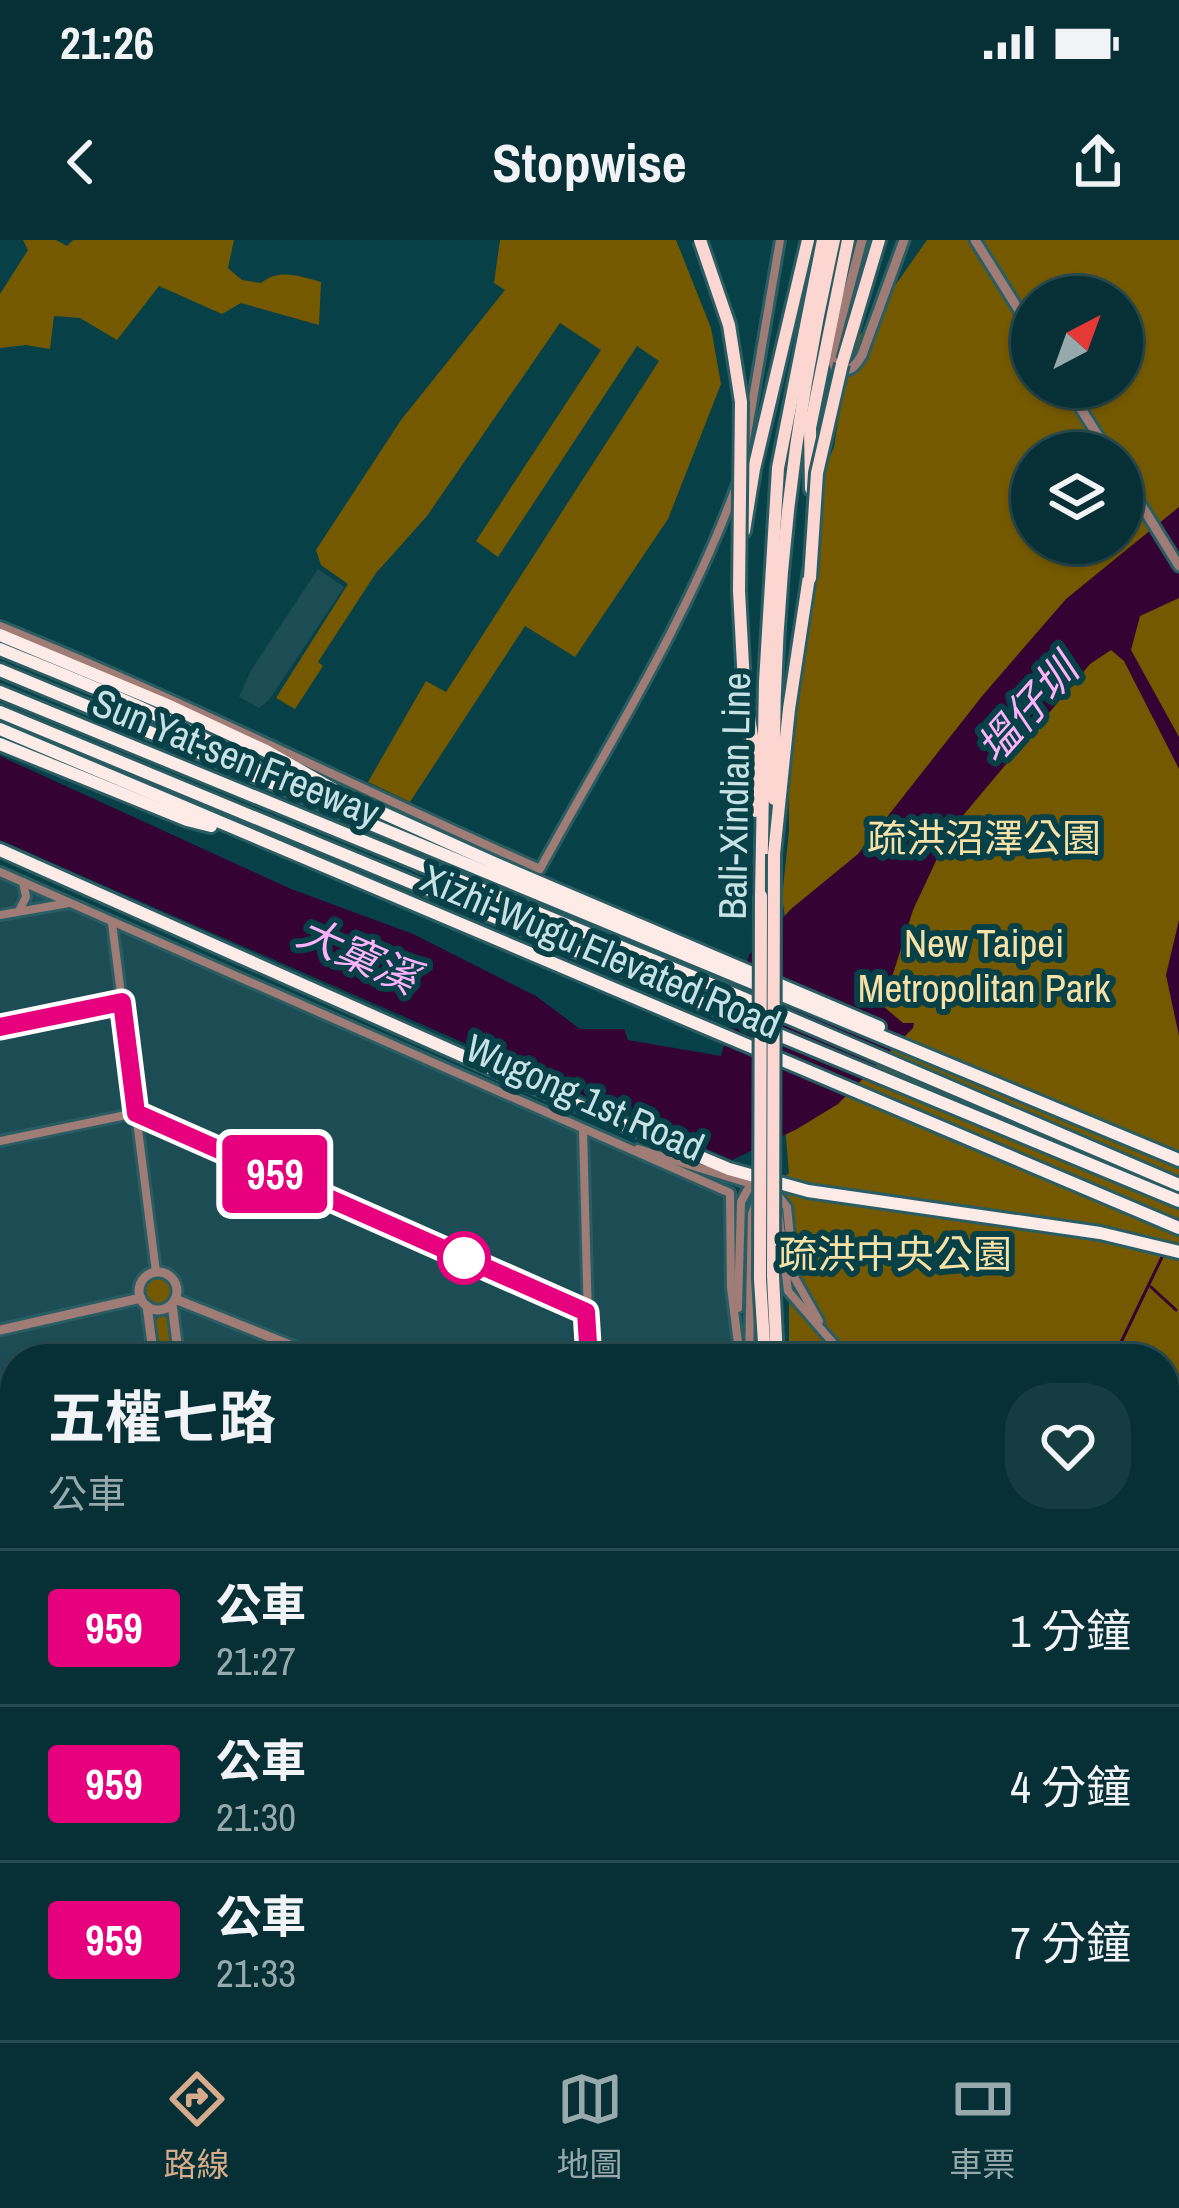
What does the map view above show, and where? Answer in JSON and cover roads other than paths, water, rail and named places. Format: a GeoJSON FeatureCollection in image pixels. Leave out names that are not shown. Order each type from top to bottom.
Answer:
{"type":"FeatureCollection","features":[{"type":"Feature","properties":{"kind":"highway"},"geometry":{"type":"LineString","coordinates":[[700,240],[734,347],[743,428],[740,615],[755,756],[761,896]]}},
{"type":"Feature","properties":{"kind":"highway"},"geometry":{"type":"LineString","coordinates":[[742,536],[808,240]]}},
{"type":"Feature","properties":{"kind":"highway","name":"Bali-Xindian Line"},"geometry":{"type":"LineString","coordinates":[[764,1344],[760,1279],[765,682],[778,468],[823,240]]}},
{"type":"Feature","properties":{"kind":"highway","name":"Bali-Xindian Line"},"geometry":{"type":"LineString","coordinates":[[776,1344],[772,1276],[773,724],[782,555],[797,419],[834,240]]}},
{"type":"Feature","properties":{"kind":"highway"},"geometry":{"type":"LineString","coordinates":[[810,578],[810,428],[848,240]]}},
{"type":"Feature","properties":{"kind":"highway"},"geometry":{"type":"LineString","coordinates":[[774,854],[789,709],[810,578],[817,473],[842,364],[879,240]]}},
{"type":"Feature","properties":{"kind":"highway"},"geometry":{"type":"LineString","coordinates":[[0,631],[266,751],[345,796],[1076,1111],[1160,1152]]}},
{"type":"Feature","properties":{"kind":"highway"},"geometry":{"type":"LineString","coordinates":[[0,650],[223,747],[380,849]]}},
{"type":"Feature","properties":{"kind":"highway","name":"Xizhi-Wugu Elevated Road"},"geometry":{"type":"LineString","coordinates":[[0,670],[1179,1160]]}},
{"type":"Feature","properties":{"kind":"highway","name":"Sun Yat-sen Freeway"},"geometry":{"type":"LineString","coordinates":[[0,692],[1179,1185]]}},
{"type":"Feature","properties":{"kind":"highway","name":"Sun Yat-sen Freeway"},"geometry":{"type":"LineString","coordinates":[[0,712],[1179,1201]]}},
{"type":"Feature","properties":{"kind":"highway","name":"Xizhi-Wugu Elevated Road"},"geometry":{"type":"LineString","coordinates":[[0,729],[1179,1228]]}},
{"type":"Feature","properties":{"kind":"highway"},"geometry":{"type":"LineString","coordinates":[[0,744],[187,820],[253,837],[316,844]]}},
{"type":"Feature","properties":{"kind":"highway"},"geometry":{"type":"LineString","coordinates":[[0,850],[333,1000],[729,1169],[808,1190],[1100,1233],[1179,1252]]}},
{"type":"Feature","properties":{"kind":"street"},"geometry":{"type":"LineString","coordinates":[[0,631],[226,722],[320,770],[540,868],[716,541],[738,481],[780,240]]}},
{"type":"Feature","properties":{"kind":"street"},"geometry":{"type":"LineString","coordinates":[[862,240],[831,357],[836,369],[845,371],[862,355],[904,240]]}},
{"type":"Feature","properties":{"kind":"street"},"geometry":{"type":"LineString","coordinates":[[975,240],[1011,297]]}},
{"type":"Feature","properties":{"kind":"street"},"geometry":{"type":"LineString","coordinates":[[1143,507],[1179,566]]}},
{"type":"Feature","properties":{"kind":"street","name":"Wugong 1st Road"},"geometry":{"type":"LineString","coordinates":[[0,872],[730,1192],[731,1287],[744,1344]]}},
{"type":"Feature","properties":{"kind":"street"},"geometry":{"type":"LineString","coordinates":[[18,912],[26,897],[23,883]]}},
{"type":"Feature","properties":{"kind":"street"},"geometry":{"type":"LineString","coordinates":[[0,915],[70,903]]}},
{"type":"Feature","properties":{"kind":"street"},"geometry":{"type":"LineString","coordinates":[[112,922],[156,1272]]}},
{"type":"Feature","properties":{"kind":"street"},"geometry":{"type":"LineString","coordinates":[[0,1027],[122,1002]]}},
{"type":"Feature","properties":{"kind":"street"},"geometry":{"type":"LineString","coordinates":[[0,1141],[136,1113]]}},
{"type":"Feature","properties":{"kind":"street"},"geometry":{"type":"LineString","coordinates":[[583,1130],[589,1344]]}},
{"type":"Feature","properties":{"kind":"street"},"geometry":{"type":"LineString","coordinates":[[596,1136],[771,1190],[783,1200],[794,1277],[820,1324]]}},
{"type":"Feature","properties":{"kind":"street"},"geometry":{"type":"LineString","coordinates":[[742,1328],[741,1202],[748,1189],[756,1186]]}},
{"type":"Feature","properties":{"kind":"street"},"geometry":{"type":"LineString","coordinates":[[742,1328],[752,1208],[763,1198],[779,1210],[788,1291],[835,1344]]}},
{"type":"Feature","properties":{"kind":"street"},"geometry":{"type":"LineString","coordinates":[[156,1272],[174,1280],[178,1344]]}},
{"type":"Feature","properties":{"kind":"street"},"geometry":{"type":"LineString","coordinates":[[151,1344],[143,1279],[156,1272]]}},
{"type":"Feature","properties":{"kind":"street"},"geometry":{"type":"LineString","coordinates":[[0,1330],[144,1302],[163,1310],[174,1302]]}},
{"type":"Feature","properties":{"kind":"street"},"geometry":{"type":"LineString","coordinates":[[174,1302],[285,1344]]}},
{"type":"Feature","properties":{"kind":"water"},"geometry":{"type":"Polygon","coordinates":[[[1179,507],[1179,598],[1140,616],[1131,650],[1179,737],[1179,769],[1124,661],[1111,650],[1090,664],[950,831],[913,910],[883,1006],[903,1023],[914,1023],[913,1028],[838,1104],[732,1160],[0,840],[0,756],[291,889],[413,934],[536,996],[580,1029],[624,1029],[628,1040],[721,1056],[749,955],[791,909],[858,854],[983,695],[1066,599],[1109,564],[1143,564],[1143,536],[1179,507]]]}},
{"type":"Feature","properties":{"kind":"water"},"geometry":{"type":"Polygon","coordinates":[[[1179,920],[1179,1036],[1166,975],[1179,920]]]}},
{"type":"Feature","properties":{"kind":"waterway"},"geometry":{"type":"LineString","coordinates":[[1120,1344],[1164,1253]]}},
{"type":"Feature","properties":{"kind":"waterway"},"geometry":{"type":"LineString","coordinates":[[1151,1287],[1176,1310]]}},
{"type":"Feature","properties":{"kind":"water label","name":"塭仔圳"},"geometry":{"type":"Point","coordinates":[1027,709]}},
{"type":"Feature","properties":{"kind":"water label","name":"大窠溪"},"geometry":{"type":"Point","coordinates":[358,955]}},
{"type":"Feature","properties":{"kind":"park label","name":"疏洪沼澤公園"},"geometry":{"type":"Point","coordinates":[984,838]}},
{"type":"Feature","properties":{"kind":"park label","name":"New Taipei Metropolitan Park"},"geometry":{"type":"Point","coordinates":[984,966]}},
{"type":"Feature","properties":{"kind":"park label","name":"疏洪中央公園"},"geometry":{"type":"Point","coordinates":[895,1254]}}]}
